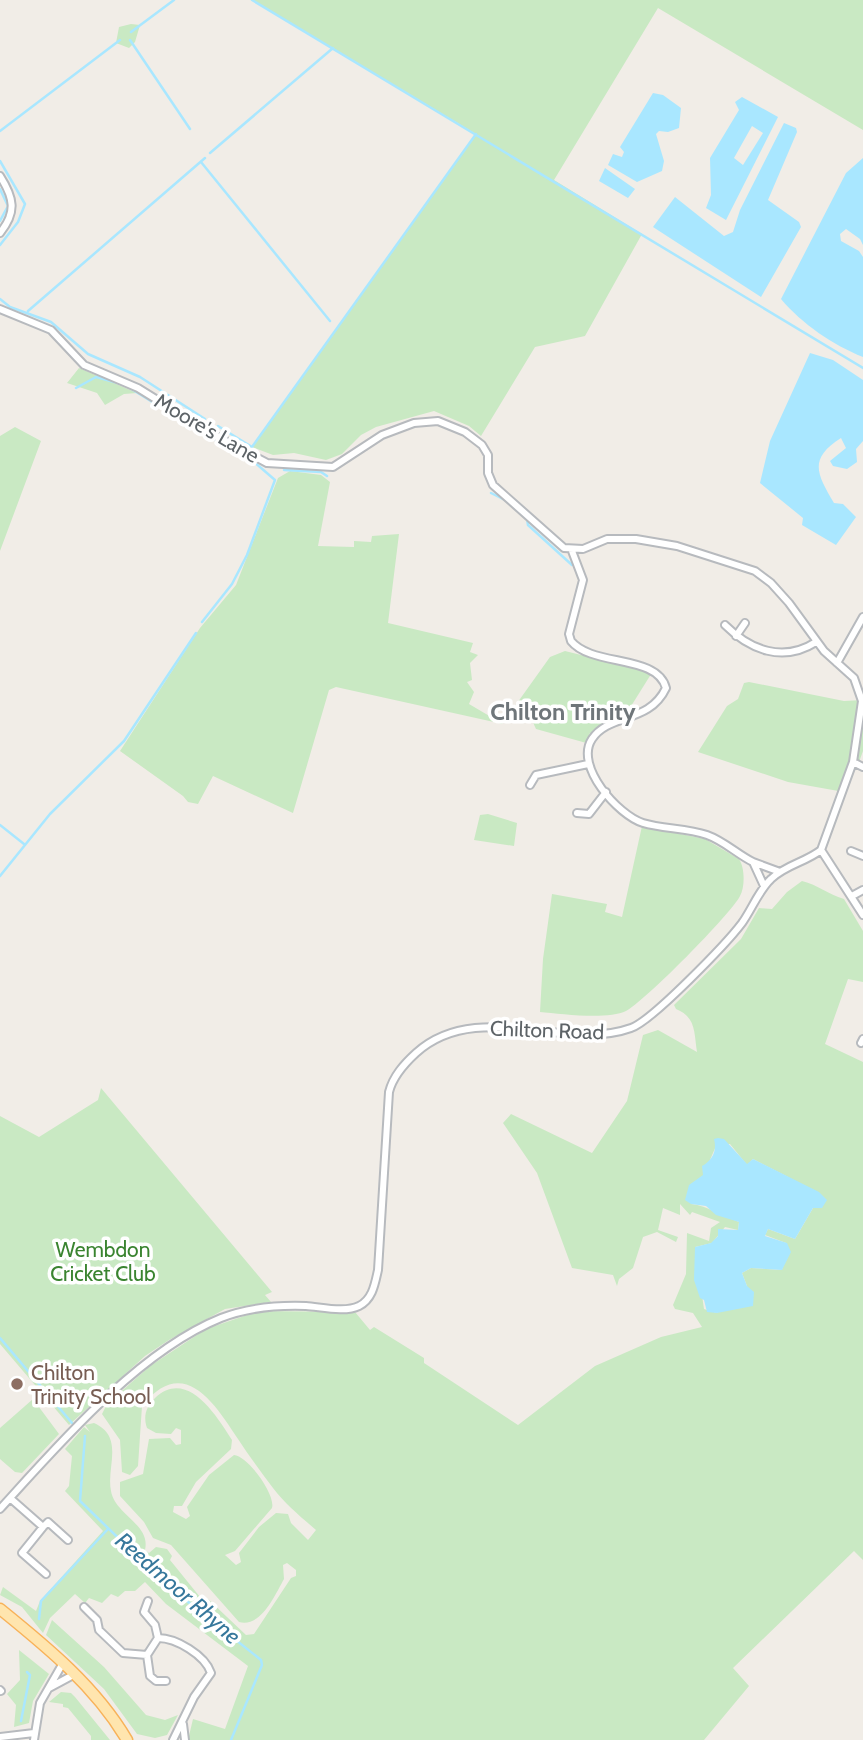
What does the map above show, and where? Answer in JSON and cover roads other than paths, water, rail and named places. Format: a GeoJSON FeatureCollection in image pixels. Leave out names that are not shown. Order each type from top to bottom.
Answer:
{"type":"FeatureCollection","features":[{"type":"Feature","properties":{"kind":"main road"},"geometry":{"type":"LineString","coordinates":[[0,1609],[75,1674],[107,1710],[127,1740]]}},
{"type":"Feature","properties":{"kind":"street"},"geometry":{"type":"LineString","coordinates":[[0,176],[13,204],[11,217],[0,233]]}},
{"type":"Feature","properties":{"kind":"street","name":"Moore's Lane"},"geometry":{"type":"LineString","coordinates":[[0,309],[51,330],[84,365],[138,388],[208,432],[267,463],[328,468],[337,465],[382,435],[428,420],[448,423],[473,437],[485,448],[488,473],[493,485],[523,509],[555,543],[572,551]]}},
{"type":"Feature","properties":{"kind":"street"},"geometry":{"type":"LineString","coordinates":[[780,872],[753,862],[705,834],[633,818],[606,792],[588,764],[588,747],[595,735],[610,725],[640,715],[656,702],[666,688],[662,679],[653,671],[590,653],[571,641],[569,634],[583,580],[572,551],[607,539],[636,539],[677,546],[748,568],[771,583],[816,642],[854,678],[862,695],[853,762],[821,850],[863,915]]}},
{"type":"Feature","properties":{"kind":"street"},"geometry":{"type":"LineString","coordinates":[[837,663],[863,617]]}},
{"type":"Feature","properties":{"kind":"street"},"geometry":{"type":"LineString","coordinates":[[736,636],[745,623]]}},
{"type":"Feature","properties":{"kind":"street"},"geometry":{"type":"LineString","coordinates":[[724,625],[755,648],[782,653],[800,650],[816,642]]}},
{"type":"Feature","properties":{"kind":"street"},"geometry":{"type":"LineString","coordinates":[[853,762],[863,767]]}},
{"type":"Feature","properties":{"kind":"street"},"geometry":{"type":"LineString","coordinates":[[530,785],[536,775],[588,764]]}},
{"type":"Feature","properties":{"kind":"street"},"geometry":{"type":"LineString","coordinates":[[577,813],[589,814],[606,792]]}},
{"type":"Feature","properties":{"kind":"street","name":"Chilton Road"},"geometry":{"type":"LineString","coordinates":[[0,1509],[68,1437],[149,1361],[190,1334],[221,1318],[246,1311],[302,1306],[350,1309],[365,1302],[374,1286],[378,1269],[389,1092],[398,1072],[419,1050],[444,1035],[472,1028],[596,1032],[632,1028],[654,1014],[733,935],[764,886],[780,872],[810,859],[821,850]]}},
{"type":"Feature","properties":{"kind":"street"},"geometry":{"type":"LineString","coordinates":[[851,852],[863,856]]}},
{"type":"Feature","properties":{"kind":"street"},"geometry":{"type":"LineString","coordinates":[[753,862],[764,886]]}},
{"type":"Feature","properties":{"kind":"street"},"geometry":{"type":"LineString","coordinates":[[852,896],[863,890]]}},
{"type":"Feature","properties":{"kind":"street"},"geometry":{"type":"LineString","coordinates":[[10,1498],[43,1527]]}},
{"type":"Feature","properties":{"kind":"street"},"geometry":{"type":"LineString","coordinates":[[46,1574],[22,1553],[48,1522],[68,1540]]}},
{"type":"Feature","properties":{"kind":"street"},"geometry":{"type":"LineString","coordinates":[[148,1601],[144,1612],[155,1626],[158,1638],[147,1655],[150,1676],[156,1681],[166,1681]]}},
{"type":"Feature","properties":{"kind":"street"},"geometry":{"type":"LineString","coordinates":[[84,1607],[96,1620],[99,1630],[123,1653],[147,1655]]}},
{"type":"Feature","properties":{"kind":"street"},"geometry":{"type":"LineString","coordinates":[[158,1638],[174,1640],[211,1668],[209,1679],[194,1697],[173,1740]]}},
{"type":"Feature","properties":{"kind":"street"},"geometry":{"type":"LineString","coordinates":[[0,1737],[34,1736],[40,1703],[63,1663]]}},
{"type":"Feature","properties":{"kind":"street"},"geometry":{"type":"LineString","coordinates":[[49,1688],[75,1674]]}},
{"type":"Feature","properties":{"kind":"street"},"geometry":{"type":"LineString","coordinates":[[183,1724],[185,1740]]}},
{"type":"Feature","properties":{"kind":"water"},"geometry":{"type":"Polygon","coordinates":[[[653,93],[663,95],[681,108],[679,128],[668,132],[659,131],[656,134],[664,161],[662,171],[637,182],[608,165],[613,154],[622,157],[624,152],[620,147],[653,93]]]}},
{"type":"Feature","properties":{"kind":"water"},"geometry":{"type":"Polygon","coordinates":[[[742,97],[778,117],[726,220],[706,208],[711,195],[710,158],[739,110],[735,102],[742,97]],[[752,126],[734,158],[743,165],[763,133],[752,126]]]}},
{"type":"Feature","properties":{"kind":"water"},"geometry":{"type":"Polygon","coordinates":[[[784,123],[796,128],[797,132],[768,200],[799,222],[801,227],[761,297],[653,227],[675,197],[724,236],[733,232],[740,210],[784,123]]]}},
{"type":"Feature","properties":{"kind":"water"},"geometry":{"type":"Polygon","coordinates":[[[863,158],[863,245],[860,239],[846,229],[840,234],[841,241],[859,251],[863,257],[863,357],[819,333],[781,299],[846,173],[863,158]]]}},
{"type":"Feature","properties":{"kind":"water"},"geometry":{"type":"Polygon","coordinates":[[[605,168],[635,189],[628,198],[599,181],[605,168]]]}},
{"type":"Feature","properties":{"kind":"water"},"geometry":{"type":"Polygon","coordinates":[[[810,353],[833,360],[863,380],[863,441],[856,449],[857,462],[847,469],[833,466],[830,461],[846,448],[841,438],[820,460],[820,475],[834,503],[843,504],[856,517],[836,545],[802,525],[803,518],[760,483],[770,441],[810,353]]]}},
{"type":"Feature","properties":{"kind":"water"},"geometry":{"type":"Polygon","coordinates":[[[714,1139],[724,1139],[747,1164],[753,1159],[819,1192],[827,1200],[822,1208],[813,1208],[795,1239],[768,1229],[765,1236],[787,1243],[791,1252],[782,1270],[751,1268],[742,1273],[747,1286],[754,1292],[753,1306],[717,1313],[707,1312],[694,1280],[695,1247],[711,1243],[718,1236],[718,1229],[738,1230],[739,1222],[716,1215],[706,1206],[691,1204],[685,1200],[689,1185],[703,1175],[702,1166],[711,1158],[714,1139]]]}},
{"type":"Feature","properties":{"kind":"waterway"},"geometry":{"type":"LineString","coordinates":[[131,32],[174,0]]}},
{"type":"Feature","properties":{"kind":"waterway"},"geometry":{"type":"LineString","coordinates":[[252,0],[863,368]]}},
{"type":"Feature","properties":{"kind":"waterway"},"geometry":{"type":"LineString","coordinates":[[0,131],[120,40]]}},
{"type":"Feature","properties":{"kind":"waterway"},"geometry":{"type":"LineString","coordinates":[[130,40],[190,129]]}},
{"type":"Feature","properties":{"kind":"waterway"},"geometry":{"type":"LineString","coordinates":[[210,153],[333,48]]}},
{"type":"Feature","properties":{"kind":"waterway"},"geometry":{"type":"LineString","coordinates":[[218,426],[252,447],[476,134]]}},
{"type":"Feature","properties":{"kind":"waterway"},"geometry":{"type":"LineString","coordinates":[[28,311],[205,158]]}},
{"type":"Feature","properties":{"kind":"waterway"},"geometry":{"type":"LineString","coordinates":[[0,161],[25,204],[18,222],[0,245]]}},
{"type":"Feature","properties":{"kind":"waterway"},"geometry":{"type":"LineString","coordinates":[[201,162],[330,321]]}},
{"type":"Feature","properties":{"kind":"waterway"},"geometry":{"type":"LineString","coordinates":[[0,189],[8,206],[0,221]]}},
{"type":"Feature","properties":{"kind":"waterway"},"geometry":{"type":"LineString","coordinates":[[0,299],[10,307],[51,322],[88,354],[140,377],[205,419]]}},
{"type":"Feature","properties":{"kind":"waterway"},"geometry":{"type":"LineString","coordinates":[[76,388],[96,377],[125,385],[207,436]]}},
{"type":"Feature","properties":{"kind":"waterway"},"geometry":{"type":"LineString","coordinates":[[202,622],[232,584],[247,555],[275,480],[253,461],[215,440]]}},
{"type":"Feature","properties":{"kind":"waterway"},"geometry":{"type":"LineString","coordinates":[[284,470],[321,472],[327,476]]}},
{"type":"Feature","properties":{"kind":"waterway"},"geometry":{"type":"LineString","coordinates":[[491,493],[507,501]]}},
{"type":"Feature","properties":{"kind":"waterway"},"geometry":{"type":"LineString","coordinates":[[527,519],[528,525],[572,565]]}},
{"type":"Feature","properties":{"kind":"waterway"},"geometry":{"type":"LineString","coordinates":[[0,876],[50,814],[124,741],[196,633]]}},
{"type":"Feature","properties":{"kind":"waterway"},"geometry":{"type":"LineString","coordinates":[[0,825],[24,844]]}},
{"type":"Feature","properties":{"kind":"waterway","name":"Reedmoor Rhyne"},"geometry":{"type":"LineString","coordinates":[[0,1338],[72,1423]]}},
{"type":"Feature","properties":{"kind":"waterway","name":"Reedmoor Rhyne"},"geometry":{"type":"LineString","coordinates":[[85,1436],[80,1501],[168,1586],[261,1660],[262,1665],[231,1740]]}},
{"type":"Feature","properties":{"kind":"waterway"},"geometry":{"type":"LineString","coordinates":[[39,1619],[41,1601],[108,1529]]}},
{"type":"Feature","properties":{"kind":"waterway"},"geometry":{"type":"LineString","coordinates":[[21,1721],[30,1675],[27,1672]]}},
{"type":"Feature","properties":{"kind":"place","name":"Chilton Trinity School"},"geometry":{"type":"Point","coordinates":[17,1384]}},
{"type":"Feature","properties":{"kind":"district","name":"Chilton Trinity"},"geometry":{"type":"Point","coordinates":[563,711]}},
{"type":"Feature","properties":{"kind":"park label","name":"Wembdon Cricket Club"},"geometry":{"type":"Point","coordinates":[103,1261]}}]}
